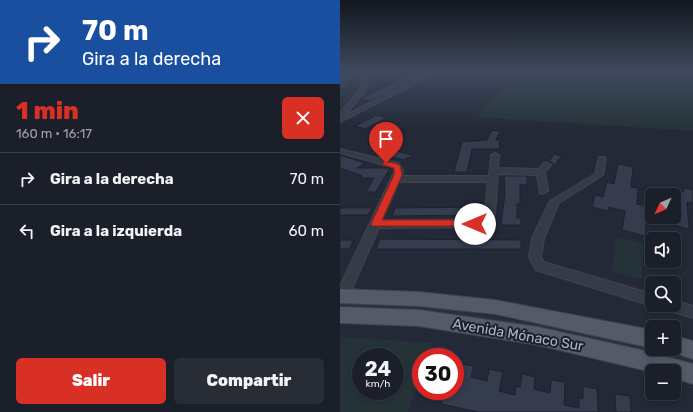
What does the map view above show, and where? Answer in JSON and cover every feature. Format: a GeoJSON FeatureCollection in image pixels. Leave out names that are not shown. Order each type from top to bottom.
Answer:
{"type":"FeatureCollection","features":[{"type":"Feature","properties":{"kind":"main road","name":"Avenida Mónaco Sur"},"geometry":{"type":"LineString","coordinates":[[341,296],[420,299],[495,307],[645,338]]}},
{"type":"Feature","properties":{"kind":"main road","name":"Avenida Mónaco Sur"},"geometry":{"type":"LineString","coordinates":[[340,315],[419,318],[538,336],[641,359],[693,374]]}},
{"type":"Feature","properties":{"kind":"main road"},"geometry":{"type":"LineString","coordinates":[[681,347],[693,350]]}},
{"type":"Feature","properties":{"kind":"street"},"geometry":{"type":"LineString","coordinates":[[340,118],[362,90]]}},
{"type":"Feature","properties":{"kind":"street"},"geometry":{"type":"LineString","coordinates":[[340,118],[397,90]]}},
{"type":"Feature","properties":{"kind":"street"},"geometry":{"type":"LineString","coordinates":[[340,151],[395,165],[398,170],[396,179],[341,296]]}},
{"type":"Feature","properties":{"kind":"street"},"geometry":{"type":"LineString","coordinates":[[375,224],[489,224],[495,154]]}},
{"type":"Feature","properties":{"kind":"street"},"geometry":{"type":"LineString","coordinates":[[602,159],[599,175],[555,201],[538,238],[535,257],[540,266],[645,298]]}},
{"type":"Feature","properties":{"kind":"street"},"geometry":{"type":"LineString","coordinates":[[396,179],[493,175],[544,168],[543,190]]}},
{"type":"Feature","properties":{"kind":"street"},"geometry":{"type":"LineString","coordinates":[[681,309],[693,312]]}},
{"type":"Feature","properties":{"kind":"shaded area"},"geometry":{"type":"Polygon","coordinates":[[[502,90],[693,90],[693,131],[476,117],[502,90]]]}},
{"type":"Feature","properties":{"kind":"shaded area"},"geometry":{"type":"Polygon","coordinates":[[[616,237],[644,244],[642,279],[612,271],[616,237]]]}},
{"type":"Feature","properties":{"kind":"shaded area"},"geometry":{"type":"Polygon","coordinates":[[[340,302],[423,306],[466,312],[537,324],[611,339],[645,347],[645,356],[419,311],[340,307],[340,302]]]}},
{"type":"Feature","properties":{"kind":"shaded area"},"geometry":{"type":"Polygon","coordinates":[[[340,337],[433,343],[431,348],[412,348],[412,400],[408,412],[340,412],[340,337]]]}},
{"type":"Feature","properties":{"kind":"shaded area"},"geometry":{"type":"Polygon","coordinates":[[[647,356],[681,356],[693,359],[693,365],[647,356]]]}},
{"type":"Feature","properties":{"kind":"building"},"geometry":{"type":"Polygon","coordinates":[[[378,90],[392,90],[371,101],[361,99],[378,90]]]}},
{"type":"Feature","properties":{"kind":"building"},"geometry":{"type":"Polygon","coordinates":[[[377,115],[386,118],[365,129],[355,126],[377,115]]]}},
{"type":"Feature","properties":{"kind":"building"},"geometry":{"type":"Polygon","coordinates":[[[492,130],[500,131],[496,140],[499,140],[500,149],[472,149],[467,172],[454,172],[462,142],[487,140],[492,130]]]}},
{"type":"Feature","properties":{"kind":"building"},"geometry":{"type":"Polygon","coordinates":[[[387,149],[413,155],[404,160],[385,155],[387,149]]]}},
{"type":"Feature","properties":{"kind":"building"},"geometry":{"type":"Polygon","coordinates":[[[554,154],[561,156],[555,165],[549,161],[554,154]]]}},
{"type":"Feature","properties":{"kind":"building"},"geometry":{"type":"Polygon","coordinates":[[[340,155],[365,163],[357,168],[390,168],[376,192],[366,192],[374,178],[361,178],[362,176],[340,168],[340,155]]]}},
{"type":"Feature","properties":{"kind":"building"},"geometry":{"type":"Polygon","coordinates":[[[618,164],[633,167],[631,187],[638,188],[637,204],[645,206],[646,224],[645,236],[622,230],[625,211],[609,207],[608,211],[592,207],[595,195],[603,197],[607,182],[614,184],[618,164]]]}},
{"type":"Feature","properties":{"kind":"building"},"geometry":{"type":"Polygon","coordinates":[[[504,176],[527,176],[527,185],[520,185],[520,204],[517,204],[517,218],[521,218],[521,225],[501,225],[505,193],[504,176]]]}},
{"type":"Feature","properties":{"kind":"building"},"geometry":{"type":"Polygon","coordinates":[[[685,188],[693,190],[693,203],[687,202],[689,229],[668,224],[681,224],[681,192],[683,192],[685,188]]]}},
{"type":"Feature","properties":{"kind":"building"},"geometry":{"type":"Polygon","coordinates":[[[484,207],[483,215],[392,216],[395,208],[484,207]]]}},
{"type":"Feature","properties":{"kind":"building"},"geometry":{"type":"Polygon","coordinates":[[[340,208],[372,208],[368,215],[340,215],[340,208]]]}},
{"type":"Feature","properties":{"kind":"building"},"geometry":{"type":"Polygon","coordinates":[[[380,239],[521,240],[521,249],[376,249],[380,239]]]}},
{"type":"Feature","properties":{"kind":"building"},"geometry":{"type":"Polygon","coordinates":[[[340,240],[354,240],[349,249],[340,249],[340,240]]]}},
{"type":"Feature","properties":{"kind":"building"},"geometry":{"type":"Polygon","coordinates":[[[464,364],[474,366],[471,377],[487,381],[489,369],[503,372],[499,391],[515,395],[516,386],[520,387],[522,374],[535,377],[534,389],[550,393],[551,380],[565,382],[564,405],[579,408],[579,398],[583,399],[583,386],[597,389],[598,412],[479,412],[441,404],[442,400],[464,400],[464,364]]]}},
{"type":"Feature","properties":{"kind":"building"},"geometry":{"type":"Polygon","coordinates":[[[615,394],[630,396],[631,412],[616,412],[615,394]]]}},
{"type":"Feature","properties":{"kind":"route"},"geometry":{"type":"LineString","coordinates":[[386,163],[398,167],[398,175],[375,224],[475,224]]}}]}
